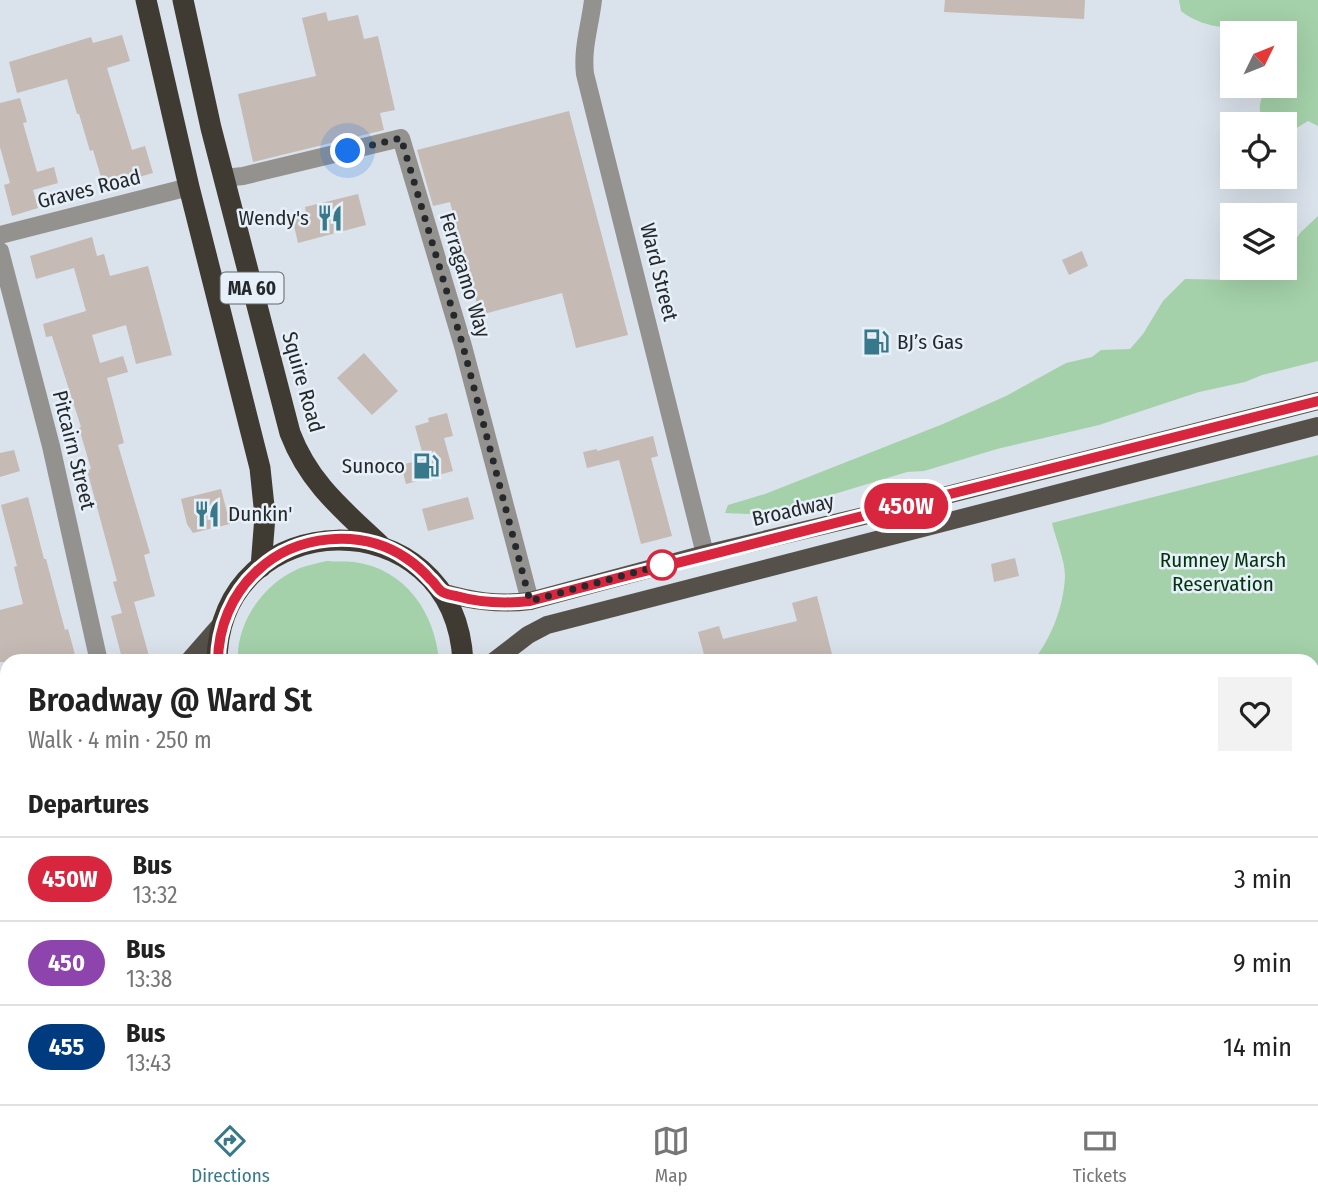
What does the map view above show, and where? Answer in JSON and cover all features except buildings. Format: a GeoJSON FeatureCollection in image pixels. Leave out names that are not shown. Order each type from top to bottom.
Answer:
{"type":"FeatureCollection","features":[{"type":"Feature","properties":{"kind":"highway","name":"MA 60"},"geometry":{"type":"LineString","coordinates":[[146,0],[189,187],[260,468],[265,516],[261,567]]}},
{"type":"Feature","properties":{"kind":"highway","name":"Squire Road"},"geometry":{"type":"LineString","coordinates":[[183,0],[224,178],[294,444],[315,481],[380,545]]}},
{"type":"Feature","properties":{"kind":"highway"},"geometry":{"type":"LineString","coordinates":[[218,654],[223,622],[235,598],[261,567],[288,550],[318,541],[349,539],[380,545]]}},
{"type":"Feature","properties":{"kind":"highway","name":"MA 60"},"geometry":{"type":"LineString","coordinates":[[380,545],[414,564],[441,592],[456,620],[462,654]]}},
{"type":"Feature","properties":{"kind":"main road","name":"Broadway"},"geometry":{"type":"LineString","coordinates":[[441,592],[487,603],[530,601],[705,554],[1318,401]]}},
{"type":"Feature","properties":{"kind":"main road"},"geometry":{"type":"LineString","coordinates":[[504,654],[528,635],[547,625],[1318,426]]}},
{"type":"Feature","properties":{"kind":"main road"},"geometry":{"type":"LineString","coordinates":[[195,654],[223,622]]}},
{"type":"Feature","properties":{"kind":"street","name":"Ward Street"},"geometry":{"type":"LineString","coordinates":[[593,0],[583,58],[585,74],[705,554]]}},
{"type":"Feature","properties":{"kind":"street","name":"Ferragamo Way"},"geometry":{"type":"LineString","coordinates":[[224,178],[243,176],[401,138],[463,346],[530,601]]}},
{"type":"Feature","properties":{"kind":"street","name":"Graves Road"},"geometry":{"type":"LineString","coordinates":[[0,235],[189,187]]}},
{"type":"Feature","properties":{"kind":"street","name":"Pitcairn Street"},"geometry":{"type":"LineString","coordinates":[[0,251],[54,457],[97,654]]}},
{"type":"Feature","properties":{"kind":"green space"},"geometry":{"type":"Polygon","coordinates":[[[1179,0],[1318,0],[1318,126],[1308,121],[1297,128],[1297,112],[1261,112],[1262,98],[1297,98],[1297,21],[1220,21],[1220,26],[1191,18],[1181,11],[1179,0]]]}},
{"type":"Feature","properties":{"kind":"green space"},"geometry":{"type":"Polygon","coordinates":[[[1318,216],[1318,361],[1199,392],[1099,425],[997,449],[924,471],[907,472],[785,509],[748,514],[725,513],[728,505],[765,494],[943,424],[1006,396],[1066,363],[1092,357],[1101,350],[1130,349],[1143,334],[1163,301],[1185,279],[1297,280],[1297,238],[1318,216]]]}},
{"type":"Feature","properties":{"kind":"green space","name":"Rumney Marsh Reservation"},"geometry":{"type":"Polygon","coordinates":[[[1318,455],[1318,654],[1038,654],[1055,622],[1064,587],[1064,563],[1052,523],[1318,455]]]}},
{"type":"Feature","properties":{"kind":"green space"},"geometry":{"type":"Polygon","coordinates":[[[327,561],[354,562],[389,574],[403,584],[424,610],[438,654],[238,654],[242,632],[255,606],[275,583],[303,567],[327,561]]]}},
{"type":"Feature","properties":{"kind":"bus line","name":"450W"},"geometry":{"type":"LineString","coordinates":[[218,654],[223,622],[243,586],[261,567],[303,544],[334,539],[365,541],[404,556],[424,572],[441,592],[487,603],[530,601],[705,554],[1318,401]]}},
{"type":"Feature","properties":{"kind":"place","name":"Wendy's"},"geometry":{"type":"Point","coordinates":[330,218]}},
{"type":"Feature","properties":{"kind":"place","name":"BJ’s Gas"},"geometry":{"type":"Point","coordinates":[876,342]}},
{"type":"Feature","properties":{"kind":"place","name":"Sunoco"},"geometry":{"type":"Point","coordinates":[426,466]}},
{"type":"Feature","properties":{"kind":"place","name":"Dunkin'"},"geometry":{"type":"Point","coordinates":[207,514]}},
{"type":"Feature","properties":{"kind":"route"},"geometry":{"type":"LineString","coordinates":[[348,151],[401,138],[463,346],[530,601],[662,565]]}}]}
